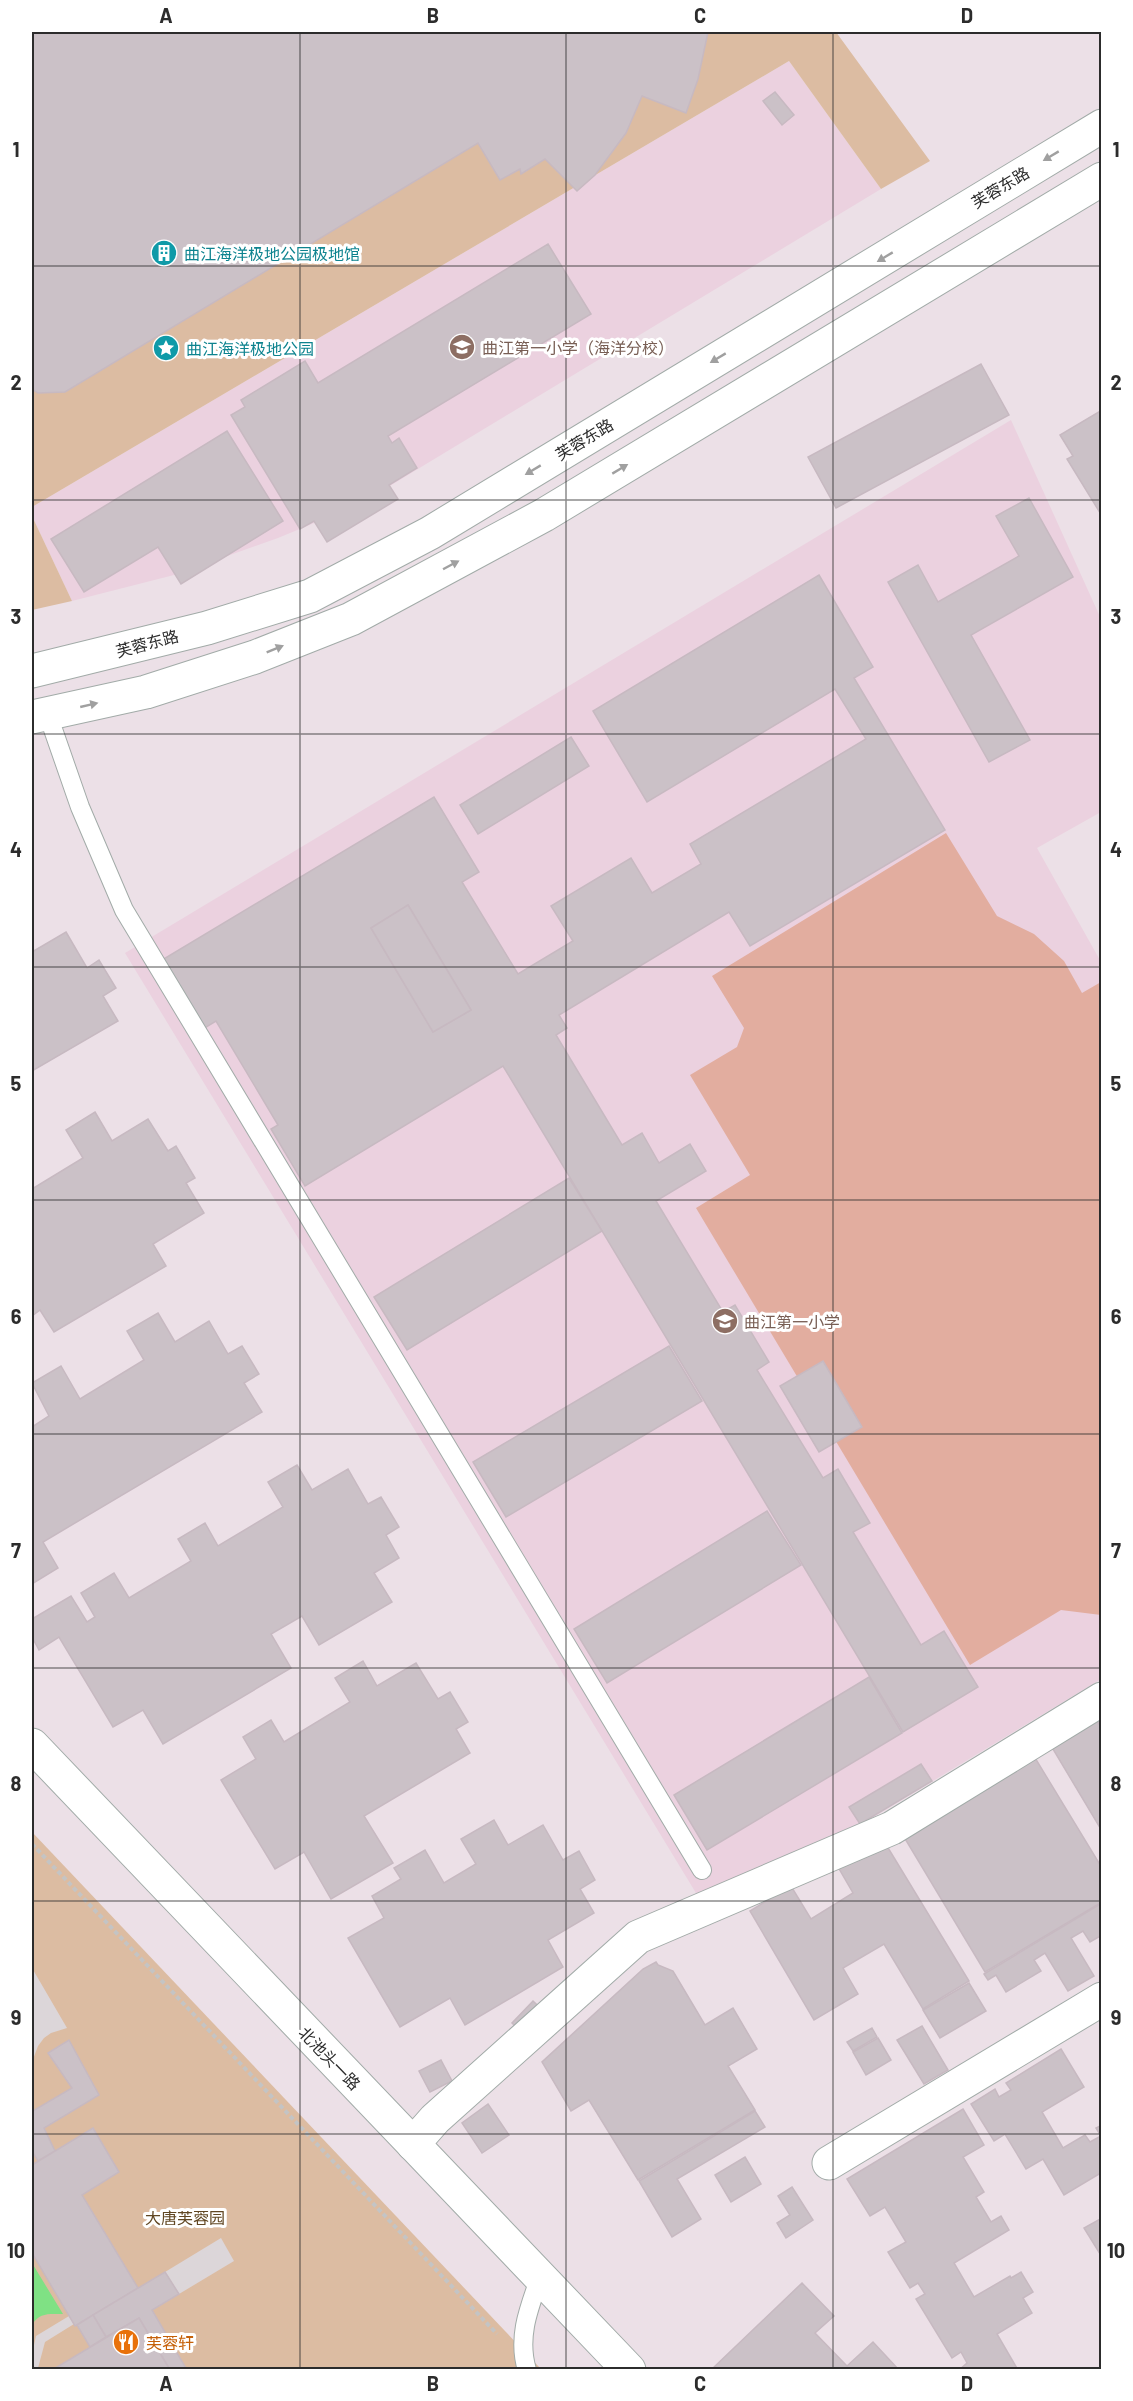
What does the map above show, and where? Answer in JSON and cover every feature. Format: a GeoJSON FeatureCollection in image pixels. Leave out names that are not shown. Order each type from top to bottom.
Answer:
{"type":"FeatureCollection","features":[{"type":"Feature","properties":{"kind":"main road","name":"芙蓉东路"},"geometry":{"type":"LineString","coordinates":[[32,671],[196,630],[310,596],[430,532],[1101,126]]}},
{"type":"Feature","properties":{"kind":"main road"},"geometry":{"type":"LineString","coordinates":[[40,716],[157,689],[255,657],[351,619],[544,515],[1101,180]]}},
{"type":"Feature","properties":{"kind":"main road"},"geometry":{"type":"LineString","coordinates":[[412,2144],[435,2119],[638,1937],[892,1828],[1101,1699]]}},
{"type":"Feature","properties":{"kind":"main road","name":"北池头一路"},"geometry":{"type":"LineString","coordinates":[[32,1745],[629,2370]]}},
{"type":"Feature","properties":{"kind":"main road"},"geometry":{"type":"LineString","coordinates":[[830,2163],[1101,1999]]}},
{"type":"Feature","properties":{"kind":"lane"},"geometry":{"type":"LineString","coordinates":[[40,716],[124,910],[702,1870]]}},
{"type":"Feature","properties":{"kind":"lane"},"geometry":{"type":"LineString","coordinates":[[526,2367],[523,2355],[525,2320],[540,2277]]}},
{"type":"Feature","properties":{"kind":"path"},"geometry":{"type":"LineString","coordinates":[[32,1844],[526,2367]]}},
{"type":"Feature","properties":{"kind":"shaded area","name":"曲江第一小学（海洋分校）"},"geometry":{"type":"Polygon","coordinates":[[[789,61],[881,189],[360,504],[278,538],[174,575],[72,601],[32,516],[32,507],[789,61]]]}},
{"type":"Feature","properties":{"kind":"shaded area","name":"曲江第一小学"},"geometry":{"type":"Polygon","coordinates":[[[1011,420],[1101,619],[1101,812],[1037,848],[1101,962],[1101,1679],[768,1881],[699,1898],[125,953],[1011,420]]]}},
{"type":"Feature","properties":{"kind":"shaded area"},"geometry":{"type":"Polygon","coordinates":[[[946,833],[997,916],[1034,934],[1064,961],[1082,993],[1101,982],[1101,1615],[1061,1610],[970,1665],[696,1208],[750,1175],[690,1075],[737,1047],[744,1028],[712,976],[946,833]]]}},
{"type":"Feature","properties":{"kind":"shaded area"},"geometry":{"type":"Polygon","coordinates":[[[32,1968],[67,2028],[44,2038],[32,2062],[32,1968]]]}},
{"type":"Feature","properties":{"kind":"shaded area"},"geometry":{"type":"Polygon","coordinates":[[[221,2238],[234,2261],[179,2294],[165,2272],[221,2238]]]}},
{"type":"Feature","properties":{"kind":"shaded area"},"geometry":{"type":"Polygon","coordinates":[[[32,2263],[63,2314],[41,2316],[32,2325],[32,2263]]]}},
{"type":"Feature","properties":{"kind":"shaded area"},"geometry":{"type":"Polygon","coordinates":[[[69,2316],[74,2324],[45,2342],[38,2368],[32,2370],[32,2354],[36,2336],[69,2316]]]}},
{"type":"Feature","properties":{"kind":"green space","name":"曲江海洋极地公园"},"geometry":{"type":"Polygon","coordinates":[[[32,32],[836,32],[930,161],[881,189],[789,61],[32,507],[32,32]]]}},
{"type":"Feature","properties":{"kind":"green space"},"geometry":{"type":"Polygon","coordinates":[[[32,516],[72,601],[32,610],[32,516]]]}},
{"type":"Feature","properties":{"kind":"green space","name":"大唐芙蓉园"},"geometry":{"type":"Polygon","coordinates":[[[32,1832],[541,2369],[32,2369],[32,1832]]]}},
{"type":"Feature","properties":{"kind":"building","name":"曲江海洋极地公园"},"geometry":{"type":"Polygon","coordinates":[[[32,32],[708,32],[698,79],[686,113],[642,96],[626,133],[595,175],[577,191],[545,159],[521,174],[520,169],[500,180],[478,143],[65,392],[38,393],[32,389],[32,32]]]}},
{"type":"Feature","properties":{"kind":"building"},"geometry":{"type":"Polygon","coordinates":[[[775,92],[794,115],[782,125],[763,101],[775,92]]]}},
{"type":"Feature","properties":{"kind":"building"},"geometry":{"type":"Polygon","coordinates":[[[548,244],[591,314],[388,436],[392,443],[399,438],[417,468],[389,485],[398,499],[327,542],[314,521],[300,529],[231,415],[245,407],[241,400],[305,361],[318,383],[548,244]]]}},
{"type":"Feature","properties":{"kind":"building"},"geometry":{"type":"Polygon","coordinates":[[[981,364],[1009,415],[836,508],[808,457],[981,364]]]}},
{"type":"Feature","properties":{"kind":"building"},"geometry":{"type":"Polygon","coordinates":[[[1102,410],[1102,516],[1067,459],[1073,456],[1060,435],[1102,410]]]}},
{"type":"Feature","properties":{"kind":"building"},"geometry":{"type":"Polygon","coordinates":[[[227,431],[283,521],[181,584],[158,547],[84,592],[51,539],[227,431]]]}},
{"type":"Feature","properties":{"kind":"building"},"geometry":{"type":"Polygon","coordinates":[[[1029,498],[1073,577],[971,635],[1030,740],[989,762],[888,582],[918,565],[938,602],[1019,556],[996,516],[1029,498]]]}},
{"type":"Feature","properties":{"kind":"building"},"geometry":{"type":"Polygon","coordinates":[[[819,575],[873,667],[854,678],[945,830],[750,946],[729,912],[559,1015],[567,1028],[556,1035],[622,1145],[642,1133],[659,1163],[690,1144],[706,1171],[656,1201],[723,1312],[735,1305],[769,1362],[757,1370],[823,1478],[838,1469],[870,1523],[853,1532],[921,1645],[944,1631],[978,1687],[903,1732],[503,1066],[305,1186],[271,1129],[278,1125],[216,1021],[193,1035],[152,966],[434,797],[479,872],[462,882],[518,974],[573,941],[551,906],[631,858],[652,893],[701,864],[690,844],[866,739],[835,689],[647,802],[593,711],[819,575]],[[408,905],[371,928],[433,1032],[471,1010],[408,905]]]}},
{"type":"Feature","properties":{"kind":"building"},"geometry":{"type":"Polygon","coordinates":[[[571,737],[589,766],[478,834],[460,805],[571,737]]]}},
{"type":"Feature","properties":{"kind":"building"},"geometry":{"type":"Polygon","coordinates":[[[408,905],[471,1010],[433,1032],[371,928],[408,905]]]}},
{"type":"Feature","properties":{"kind":"building"},"geometry":{"type":"Polygon","coordinates":[[[66,932],[87,968],[99,960],[116,988],[103,996],[118,1021],[32,1071],[32,952],[66,932]]]}},
{"type":"Feature","properties":{"kind":"building"},"geometry":{"type":"Polygon","coordinates":[[[95,1112],[112,1141],[148,1119],[168,1151],[176,1146],[195,1178],[186,1183],[204,1213],[153,1244],[166,1266],[54,1332],[40,1310],[32,1316],[32,1189],[83,1158],[66,1130],[95,1112]]]}},
{"type":"Feature","properties":{"kind":"building"},"geometry":{"type":"Polygon","coordinates":[[[569,1178],[602,1231],[407,1350],[374,1297],[569,1178]]]}},
{"type":"Feature","properties":{"kind":"building"},"geometry":{"type":"Polygon","coordinates":[[[158,1313],[175,1342],[209,1321],[228,1354],[242,1346],[259,1374],[244,1383],[262,1412],[43,1542],[58,1568],[32,1584],[32,1427],[49,1416],[32,1383],[61,1366],[80,1399],[144,1360],[127,1331],[158,1313]]]}},
{"type":"Feature","properties":{"kind":"building"},"geometry":{"type":"Polygon","coordinates":[[[669,1346],[702,1401],[506,1517],[473,1462],[669,1346]]]}},
{"type":"Feature","properties":{"kind":"building"},"geometry":{"type":"Polygon","coordinates":[[[823,1361],[862,1427],[819,1452],[780,1386],[823,1361]]]}},
{"type":"Feature","properties":{"kind":"building"},"geometry":{"type":"Polygon","coordinates":[[[297,1465],[312,1490],[348,1469],[368,1504],[381,1497],[399,1527],[386,1535],[399,1558],[374,1573],[392,1602],[319,1645],[302,1616],[271,1634],[291,1668],[163,1744],[143,1710],[113,1727],[59,1637],[39,1650],[32,1637],[32,1619],[71,1596],[87,1622],[95,1617],[81,1593],[114,1573],[129,1598],[191,1561],[178,1539],[205,1523],[218,1546],[283,1507],[268,1482],[297,1465]]]}},
{"type":"Feature","properties":{"kind":"building"},"geometry":{"type":"Polygon","coordinates":[[[767,1511],[801,1565],[607,1683],[574,1629],[767,1511]]]}},
{"type":"Feature","properties":{"kind":"building"},"geometry":{"type":"Polygon","coordinates":[[[363,1661],[377,1686],[416,1663],[438,1699],[450,1692],[468,1722],[456,1729],[470,1753],[364,1816],[393,1863],[331,1899],[304,1852],[275,1869],[221,1780],[256,1759],[243,1737],[271,1720],[284,1742],[350,1702],[335,1678],[363,1661]]]}},
{"type":"Feature","properties":{"kind":"building"},"geometry":{"type":"Polygon","coordinates":[[[869,1677],[902,1733],[707,1850],[674,1795],[869,1677]]]}},
{"type":"Feature","properties":{"kind":"building"},"geometry":{"type":"Polygon","coordinates":[[[1089,1707],[1102,1729],[1102,1831],[1044,1734],[1089,1707]]]}},
{"type":"Feature","properties":{"kind":"building"},"geometry":{"type":"Polygon","coordinates":[[[1026,1743],[1102,1868],[1102,1902],[985,1972],[895,1822],[1026,1743]]]}},
{"type":"Feature","properties":{"kind":"building"},"geometry":{"type":"Polygon","coordinates":[[[921,1764],[932,1781],[860,1824],[849,1807],[921,1764]]]}},
{"type":"Feature","properties":{"kind":"building"},"geometry":{"type":"Polygon","coordinates":[[[494,1820],[508,1845],[543,1825],[563,1860],[579,1851],[595,1880],[580,1889],[594,1913],[548,1940],[563,1967],[465,2025],[450,1998],[400,2027],[348,1938],[384,1918],[372,1896],[401,1879],[394,1868],[425,1850],[444,1883],[476,1864],[461,1839],[494,1820]]]}},
{"type":"Feature","properties":{"kind":"building"},"geometry":{"type":"Polygon","coordinates":[[[879,1833],[969,1981],[923,2009],[884,1944],[843,1968],[858,1994],[814,2020],[750,1911],[791,1886],[811,1919],[853,1893],[834,1860],[879,1833]]]}},
{"type":"Feature","properties":{"kind":"building"},"geometry":{"type":"Polygon","coordinates":[[[1102,1903],[1102,1935],[1090,1942],[1083,1931],[1071,1938],[1094,1976],[1068,1991],[1045,1953],[1034,1960],[1041,1971],[1006,1992],[996,1975],[988,1980],[984,1974],[1102,1903]]]}},
{"type":"Feature","properties":{"kind":"building"},"geometry":{"type":"Polygon","coordinates":[[[656,1962],[673,1971],[705,2025],[733,2008],[757,2049],[728,2066],[755,2110],[638,2180],[589,2100],[571,2111],[542,2062],[643,1969],[656,1962]]]}},
{"type":"Feature","properties":{"kind":"building"},"geometry":{"type":"Polygon","coordinates":[[[969,1983],[986,2011],[940,2038],[923,2010],[969,1983]]]}},
{"type":"Feature","properties":{"kind":"building"},"geometry":{"type":"Polygon","coordinates":[[[533,2001],[555,2022],[534,2044],[512,2023],[533,2001]]]}},
{"type":"Feature","properties":{"kind":"building"},"geometry":{"type":"Polygon","coordinates":[[[922,2026],[948,2070],[924,2084],[897,2040],[922,2026]]]}},
{"type":"Feature","properties":{"kind":"building"},"geometry":{"type":"Polygon","coordinates":[[[872,2028],[877,2037],[853,2051],[847,2042],[872,2028]]]}},
{"type":"Feature","properties":{"kind":"building"},"geometry":{"type":"Polygon","coordinates":[[[878,2038],[891,2060],[866,2075],[853,2052],[878,2038]]]}},
{"type":"Feature","properties":{"kind":"building"},"geometry":{"type":"Polygon","coordinates":[[[69,2040],[99,2095],[44,2128],[55,2151],[38,2161],[32,2151],[32,2108],[33,2111],[72,2088],[48,2053],[69,2040]]]}},
{"type":"Feature","properties":{"kind":"building"},"geometry":{"type":"Polygon","coordinates":[[[1061,2049],[1084,2087],[1042,2112],[1063,2148],[1085,2135],[1090,2142],[1101,2136],[1096,2128],[1102,2125],[1102,2177],[1099,2174],[1064,2195],[1043,2159],[1026,2169],[1005,2134],[994,2141],[971,2104],[995,2089],[999,2097],[1011,2090],[1006,2083],[1061,2049]]]}},
{"type":"Feature","properties":{"kind":"building"},"geometry":{"type":"Polygon","coordinates":[[[441,2060],[452,2081],[430,2092],[419,2071],[441,2060]]]}},
{"type":"Feature","properties":{"kind":"building"},"geometry":{"type":"Polygon","coordinates":[[[488,2104],[509,2135],[482,2153],[462,2123],[488,2104]]]}},
{"type":"Feature","properties":{"kind":"building"},"geometry":{"type":"Polygon","coordinates":[[[963,2109],[984,2145],[963,2157],[984,2192],[976,2197],[991,2222],[1001,2216],[1009,2230],[954,2263],[974,2297],[1021,2272],[1033,2292],[1023,2298],[1032,2313],[997,2334],[1018,2370],[959,2370],[967,2363],[961,2352],[952,2358],[916,2299],[925,2294],[918,2283],[910,2288],[888,2252],[906,2242],[885,2207],[870,2216],[847,2179],[963,2109]]]}},
{"type":"Feature","properties":{"kind":"building"},"geometry":{"type":"Polygon","coordinates":[[[755,2111],[765,2127],[677,2179],[701,2219],[672,2237],[639,2181],[755,2111]]]}},
{"type":"Feature","properties":{"kind":"building"},"geometry":{"type":"Polygon","coordinates":[[[93,2128],[119,2172],[82,2195],[138,2288],[75,2326],[32,2253],[32,2165],[93,2128]]]}},
{"type":"Feature","properties":{"kind":"building"},"geometry":{"type":"Polygon","coordinates":[[[745,2157],[761,2184],[731,2202],[715,2175],[745,2157]]]}},
{"type":"Feature","properties":{"kind":"building"},"geometry":{"type":"Polygon","coordinates":[[[792,2187],[813,2220],[786,2238],[777,2223],[790,2215],[778,2196],[792,2187]]]}},
{"type":"Feature","properties":{"kind":"building"},"geometry":{"type":"Polygon","coordinates":[[[1102,2218],[1102,2257],[1084,2228],[1102,2218]]]}},
{"type":"Feature","properties":{"kind":"building"},"geometry":{"type":"Polygon","coordinates":[[[165,2272],[179,2294],[152,2310],[187,2370],[170,2370],[139,2318],[106,2337],[93,2315],[165,2272]]]}},
{"type":"Feature","properties":{"kind":"building"},"geometry":{"type":"Polygon","coordinates":[[[802,2283],[834,2316],[815,2333],[847,2366],[873,2342],[899,2370],[711,2370],[802,2283]]]}},
{"type":"Feature","properties":{"kind":"building"},"geometry":{"type":"Polygon","coordinates":[[[93,2315],[106,2337],[90,2347],[77,2325],[93,2315]]]}},
{"type":"Feature","properties":{"kind":"building","name":"芙蓉轩"},"geometry":{"type":"Polygon","coordinates":[[[139,2318],[170,2370],[59,2370],[57,2367],[139,2318]]]}},
{"type":"Feature","properties":{"kind":"place","name":"曲江海洋极地公园极地馆"},"geometry":{"type":"Point","coordinates":[164,253]}},
{"type":"Feature","properties":{"kind":"place","name":"曲江第一小学（海洋分校）"},"geometry":{"type":"Point","coordinates":[462,347]}},
{"type":"Feature","properties":{"kind":"place","name":"曲江海洋极地公园"},"geometry":{"type":"Point","coordinates":[166,348]}},
{"type":"Feature","properties":{"kind":"place","name":"曲江第一小学"},"geometry":{"type":"Point","coordinates":[725,1321]}},
{"type":"Feature","properties":{"kind":"place","name":"芙蓉轩"},"geometry":{"type":"Point","coordinates":[126,2342]}}]}
